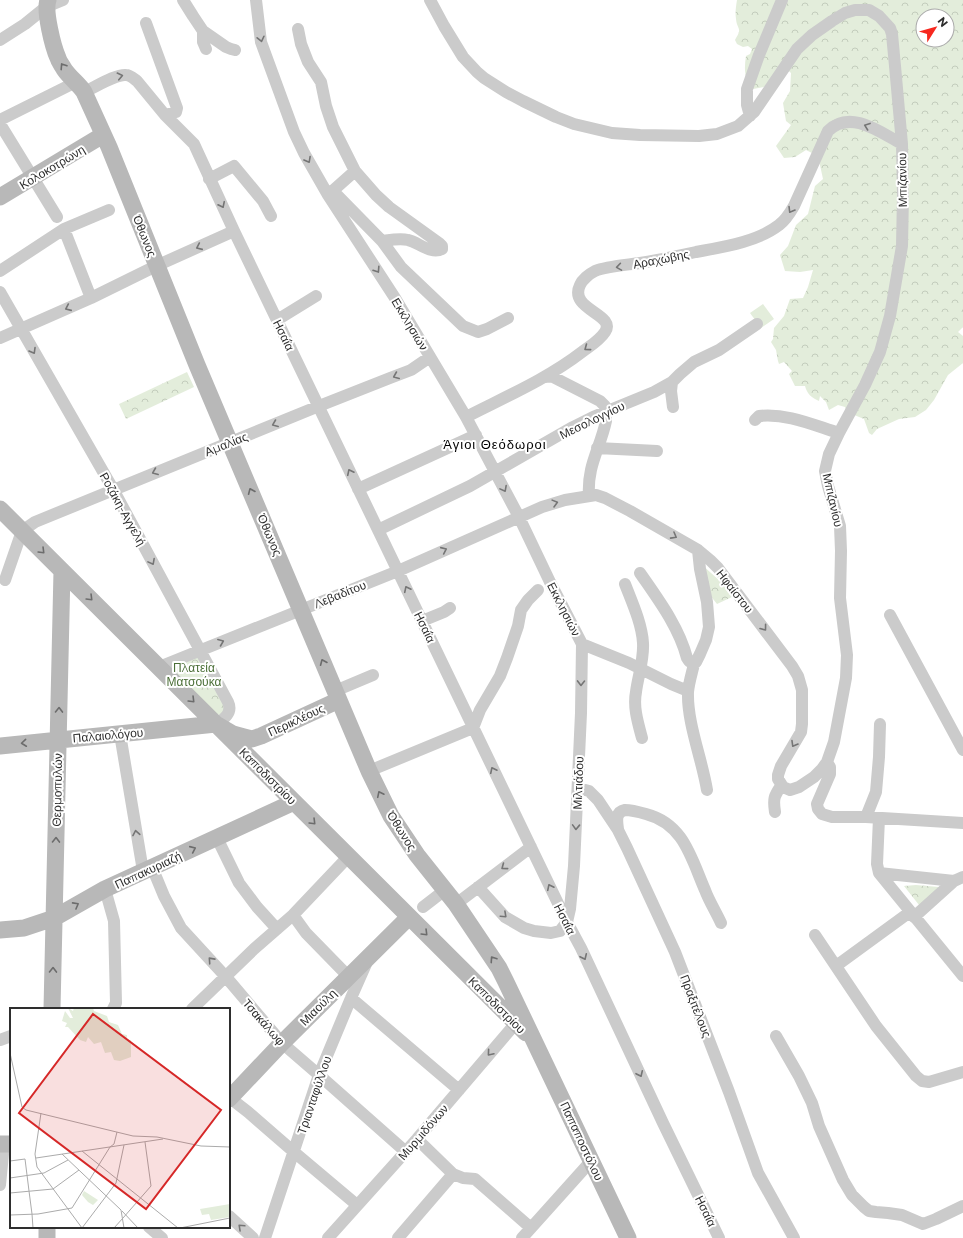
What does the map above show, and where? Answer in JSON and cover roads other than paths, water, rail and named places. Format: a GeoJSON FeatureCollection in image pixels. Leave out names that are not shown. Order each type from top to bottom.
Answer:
{"type":"FeatureCollection","features":[{"type":"Feature","properties":{"kind":"main road","name":"Όθωνος"},"geometry":{"type":"LineString","coordinates":[[45,2],[58,58],[70,77],[80,87],[103,135],[197,365],[369,772],[391,816],[417,855],[456,904],[499,968],[536,1044]]}},
{"type":"Feature","properties":{"kind":"main road","name":"Κολοκοτρώνη"},"geometry":{"type":"LineString","coordinates":[[0,197],[103,135]]}},
{"type":"Feature","properties":{"kind":"main road"},"geometry":{"type":"LineString","coordinates":[[0,509],[216,724],[249,746]]}},
{"type":"Feature","properties":{"kind":"main road","name":"Θερμοπυλών"},"geometry":{"type":"LineString","coordinates":[[52,1008],[62,571]]}},
{"type":"Feature","properties":{"kind":"main road","name":"Περικλέους"},"geometry":{"type":"LineString","coordinates":[[249,746],[261,736],[337,695]]}},
{"type":"Feature","properties":{"kind":"main road","name":"Παλαιολόγου"},"geometry":{"type":"LineString","coordinates":[[0,746],[216,724]]}},
{"type":"Feature","properties":{"kind":"main road","name":"Καποδιστρίου"},"geometry":{"type":"LineString","coordinates":[[249,746],[294,802],[536,1044]]}},
{"type":"Feature","properties":{"kind":"main road","name":"Παπακυριαζή"},"geometry":{"type":"LineString","coordinates":[[0,930],[24,928],[54,918],[105,889],[294,802]]}},
{"type":"Feature","properties":{"kind":"main road","name":"Μιαούλη"},"geometry":{"type":"LineString","coordinates":[[230,1097],[348,976],[409,917]]}},
{"type":"Feature","properties":{"kind":"main road"},"geometry":{"type":"LineString","coordinates":[[489,996],[500,992],[504,988],[506,982]]}},
{"type":"Feature","properties":{"kind":"main road","name":"Παπαποστόλου"},"geometry":{"type":"LineString","coordinates":[[536,1044],[628,1238]]}},
{"type":"Feature","properties":{"kind":"street"},"geometry":{"type":"LineString","coordinates":[[0,40],[25,24],[45,2],[63,0]]}},
{"type":"Feature","properties":{"kind":"street"},"geometry":{"type":"LineString","coordinates":[[183,0],[203,31],[230,50],[235,50]]}},
{"type":"Feature","properties":{"kind":"street","name":"Εκκλησιών"},"geometry":{"type":"LineString","coordinates":[[256,0],[260,36],[273,76],[300,144],[314,171],[330,193],[377,269],[466,417],[519,516],[582,644]]}},
{"type":"Feature","properties":{"kind":"street"},"geometry":{"type":"LineString","coordinates":[[430,0],[463,57],[484,78],[506,92],[556,117],[574,124],[598,130],[627,134],[673,137],[699,136],[727,132],[738,126],[750,116],[746,105],[746,95],[749,84],[759,55],[782,0]]}},
{"type":"Feature","properties":{"kind":"street","name":"Μπιζανίου"},"geometry":{"type":"LineString","coordinates":[[750,116],[792,54],[812,35],[832,21],[845,13],[855,10],[869,10],[879,16],[887,24],[891,31],[896,66],[902,144],[902,246],[890,316],[880,352],[865,385],[838,434],[829,454],[825,471],[840,526],[840,598],[847,655],[847,672],[834,742],[827,762],[814,777],[799,787],[790,790],[782,786]]}},
{"type":"Feature","properties":{"kind":"street"},"geometry":{"type":"LineString","coordinates":[[146,23],[177,108],[176,112],[165,115]]}},
{"type":"Feature","properties":{"kind":"street"},"geometry":{"type":"LineString","coordinates":[[298,29],[301,44],[308,62],[321,82],[326,106],[333,127],[355,171],[376,195],[389,207],[439,243],[442,246],[442,249],[438,251],[430,250],[408,240],[382,241]]}},
{"type":"Feature","properties":{"kind":"street"},"geometry":{"type":"LineString","coordinates":[[203,31],[203,42],[206,49]]}},
{"type":"Feature","properties":{"kind":"street","name":"Ησαΐα"},"geometry":{"type":"LineString","coordinates":[[80,87],[121,75],[127,75],[137,81],[165,115],[194,144],[209,179],[358,489],[567,922],[581,948],[663,1123],[720,1238]]}},
{"type":"Feature","properties":{"kind":"street"},"geometry":{"type":"LineString","coordinates":[[0,120],[80,87]]}},
{"type":"Feature","properties":{"kind":"street","name":"Αραχώβης"},"geometry":{"type":"LineString","coordinates":[[466,417],[545,377],[595,343],[606,330],[606,323],[583,304],[578,298],[577,292],[580,283],[595,271],[651,262],[722,247],[749,240],[775,227],[783,221],[794,206],[828,131],[833,126],[842,122],[852,121],[867,126],[902,144]]}},
{"type":"Feature","properties":{"kind":"street"},"geometry":{"type":"LineString","coordinates":[[0,124],[57,217]]}},
{"type":"Feature","properties":{"kind":"street"},"geometry":{"type":"LineString","coordinates":[[209,179],[234,166],[262,201],[271,216]]}},
{"type":"Feature","properties":{"kind":"street"},"geometry":{"type":"LineString","coordinates":[[355,171],[330,193],[382,241],[401,267],[463,326],[478,332],[508,318]]}},
{"type":"Feature","properties":{"kind":"street"},"geometry":{"type":"LineString","coordinates":[[0,271],[64,229],[109,210]]}},
{"type":"Feature","properties":{"kind":"street"},"geometry":{"type":"LineString","coordinates":[[64,229],[91,298]]}},
{"type":"Feature","properties":{"kind":"street"},"geometry":{"type":"LineString","coordinates":[[0,338],[91,298],[156,266],[234,231]]}},
{"type":"Feature","properties":{"kind":"street","name":"Ροζάκη-Αγγελή"},"geometry":{"type":"LineString","coordinates":[[0,292],[113,489],[230,705],[228,714],[216,724]]}},
{"type":"Feature","properties":{"kind":"street"},"geometry":{"type":"LineString","coordinates":[[277,320],[316,296]]}},
{"type":"Feature","properties":{"kind":"street","name":"Μεσολογγίου"},"geometry":{"type":"LineString","coordinates":[[378,530],[470,486],[573,427],[646,396],[672,382],[694,362],[719,350],[757,324]]}},
{"type":"Feature","properties":{"kind":"street","name":"Αμαλίας"},"geometry":{"type":"LineString","coordinates":[[22,531],[35,522],[113,489],[411,370],[428,354]]}},
{"type":"Feature","properties":{"kind":"street"},"geometry":{"type":"LineString","coordinates":[[545,377],[551,376],[574,389],[596,398],[604,406],[606,412],[605,424],[591,466],[588,496]]}},
{"type":"Feature","properties":{"kind":"street"},"geometry":{"type":"LineString","coordinates":[[672,382],[671,391],[673,407]]}},
{"type":"Feature","properties":{"kind":"street"},"geometry":{"type":"LineString","coordinates":[[755,420],[759,416],[776,415],[808,422],[838,434]]}},
{"type":"Feature","properties":{"kind":"street"},"geometry":{"type":"LineString","coordinates":[[358,489],[476,435]]}},
{"type":"Feature","properties":{"kind":"street"},"geometry":{"type":"LineString","coordinates":[[597,448],[657,451]]}},
{"type":"Feature","properties":{"kind":"street","name":"Ηφαίστου"},"geometry":{"type":"LineString","coordinates":[[519,516],[551,503],[588,496],[601,497],[617,504],[698,550],[710,560],[726,578],[792,666],[801,684],[803,704],[801,732],[779,771],[778,780],[782,786],[774,796],[775,812]]}},
{"type":"Feature","properties":{"kind":"street","name":"Λεβαδίτου"},"geometry":{"type":"LineString","coordinates":[[159,667],[398,571],[519,516]]}},
{"type":"Feature","properties":{"kind":"street"},"geometry":{"type":"LineString","coordinates":[[5,580],[22,531]]}},
{"type":"Feature","properties":{"kind":"street"},"geometry":{"type":"LineString","coordinates":[[698,550],[709,622],[706,640],[694,664],[688,691],[688,706],[707,790]]}},
{"type":"Feature","properties":{"kind":"street"},"geometry":{"type":"LineString","coordinates":[[640,573],[677,632],[687,658],[694,664]]}},
{"type":"Feature","properties":{"kind":"street"},"geometry":{"type":"LineString","coordinates":[[625,584],[643,642],[643,652],[635,700],[636,716],[642,738]]}},
{"type":"Feature","properties":{"kind":"street"},"geometry":{"type":"LineString","coordinates":[[369,772],[474,728],[480,710],[500,676],[515,635],[521,610],[538,590]]}},
{"type":"Feature","properties":{"kind":"street"},"geometry":{"type":"LineString","coordinates":[[422,621],[450,608]]}},
{"type":"Feature","properties":{"kind":"street"},"geometry":{"type":"LineString","coordinates":[[890,615],[963,750]]}},
{"type":"Feature","properties":{"kind":"street"},"geometry":{"type":"LineString","coordinates":[[582,644],[688,691]]}},
{"type":"Feature","properties":{"kind":"street","name":"Μιλτιάδου"},"geometry":{"type":"LineString","coordinates":[[567,922],[570,909],[574,866],[581,712],[582,644]]}},
{"type":"Feature","properties":{"kind":"street"},"geometry":{"type":"LineString","coordinates":[[337,695],[373,675]]}},
{"type":"Feature","properties":{"kind":"street"},"geometry":{"type":"LineString","coordinates":[[866,817],[876,792],[880,724]]}},
{"type":"Feature","properties":{"kind":"street","name":"Τσακάλωφ"},"geometry":{"type":"LineString","coordinates":[[120,734],[147,869],[164,896],[181,928],[226,977],[282,1043],[406,1152]]}},
{"type":"Feature","properties":{"kind":"street"},"geometry":{"type":"LineString","coordinates":[[827,762],[830,767],[830,774],[817,804],[818,809],[822,814],[832,817],[866,817],[963,823]]}},
{"type":"Feature","properties":{"kind":"street","name":"Πραξιτέλους"},"geometry":{"type":"LineString","coordinates":[[578,788],[587,790],[595,796],[618,830],[675,952],[729,1092],[758,1173],[794,1238]]}},
{"type":"Feature","properties":{"kind":"street"},"geometry":{"type":"LineString","coordinates":[[618,830],[618,815],[620,811],[625,810],[654,816],[672,826],[682,839],[721,923]]}},
{"type":"Feature","properties":{"kind":"street"},"geometry":{"type":"LineString","coordinates":[[879,818],[878,864],[880,873],[963,976]]}},
{"type":"Feature","properties":{"kind":"street"},"geometry":{"type":"LineString","coordinates":[[217,838],[239,883],[277,929]]}},
{"type":"Feature","properties":{"kind":"street"},"geometry":{"type":"LineString","coordinates":[[456,904],[531,847]]}},
{"type":"Feature","properties":{"kind":"street"},"geometry":{"type":"LineString","coordinates":[[193,1008],[293,915],[348,856]]}},
{"type":"Feature","properties":{"kind":"street"},"geometry":{"type":"LineString","coordinates":[[880,873],[959,879]]}},
{"type":"Feature","properties":{"kind":"street"},"geometry":{"type":"LineString","coordinates":[[836,966],[912,914],[959,879]]}},
{"type":"Feature","properties":{"kind":"street"},"geometry":{"type":"LineString","coordinates":[[478,887],[506,917],[524,928],[551,934],[560,931],[567,922]]}},
{"type":"Feature","properties":{"kind":"street"},"geometry":{"type":"LineString","coordinates":[[105,889],[114,921],[116,1003],[114,1008]]}},
{"type":"Feature","properties":{"kind":"street"},"geometry":{"type":"LineString","coordinates":[[423,907],[445,890]]}},
{"type":"Feature","properties":{"kind":"street"},"geometry":{"type":"LineString","coordinates":[[293,915],[306,933],[348,976]]}},
{"type":"Feature","properties":{"kind":"street"},"geometry":{"type":"LineString","coordinates":[[815,935],[876,1026],[916,1076],[922,1081],[929,1082],[963,1072]]}},
{"type":"Feature","properties":{"kind":"street","name":"Τριανταφύλλου"},"geometry":{"type":"LineString","coordinates":[[265,1238],[320,1075],[370,954]]}},
{"type":"Feature","properties":{"kind":"street"},"geometry":{"type":"LineString","coordinates":[[351,998],[459,1090]]}},
{"type":"Feature","properties":{"kind":"street","name":"Μυρμιδόνων"},"geometry":{"type":"LineString","coordinates":[[328,1238],[406,1152],[516,1023]]}},
{"type":"Feature","properties":{"kind":"street"},"geometry":{"type":"LineString","coordinates":[[0,1040],[10,1036]]}},
{"type":"Feature","properties":{"kind":"street"},"geometry":{"type":"LineString","coordinates":[[776,1036],[799,1076],[812,1103],[819,1126],[843,1180],[852,1195],[864,1207],[869,1211],[902,1215],[923,1224],[936,1220],[963,1206]]}},
{"type":"Feature","properties":{"kind":"street"},"geometry":{"type":"LineString","coordinates":[[230,1099],[248,1112],[357,1205]]}},
{"type":"Feature","properties":{"kind":"street"},"geometry":{"type":"LineString","coordinates":[[417,1139],[454,1174],[463,1178],[475,1179],[531,1228]]}},
{"type":"Feature","properties":{"kind":"street"},"geometry":{"type":"LineString","coordinates":[[0,1185],[5,1144]]}},
{"type":"Feature","properties":{"kind":"street"},"geometry":{"type":"LineString","coordinates":[[522,1238],[592,1160]]}},
{"type":"Feature","properties":{"kind":"street"},"geometry":{"type":"LineString","coordinates":[[398,1238],[454,1174]]}},
{"type":"Feature","properties":{"kind":"street"},"geometry":{"type":"LineString","coordinates":[[230,1217],[253,1238]]}},
{"type":"Feature","properties":{"kind":"street"},"geometry":{"type":"LineString","coordinates":[[150,1228],[162,1238]]}},
{"type":"Feature","properties":{"kind":"district","name":"Άγιοι Θεόδωροι"},"geometry":{"type":"Point","coordinates":[495,444]}},
{"type":"Feature","properties":{"kind":"park label","name":"Πλατεία Ματσούκα"},"geometry":{"type":"Point","coordinates":[194,674]}}]}
